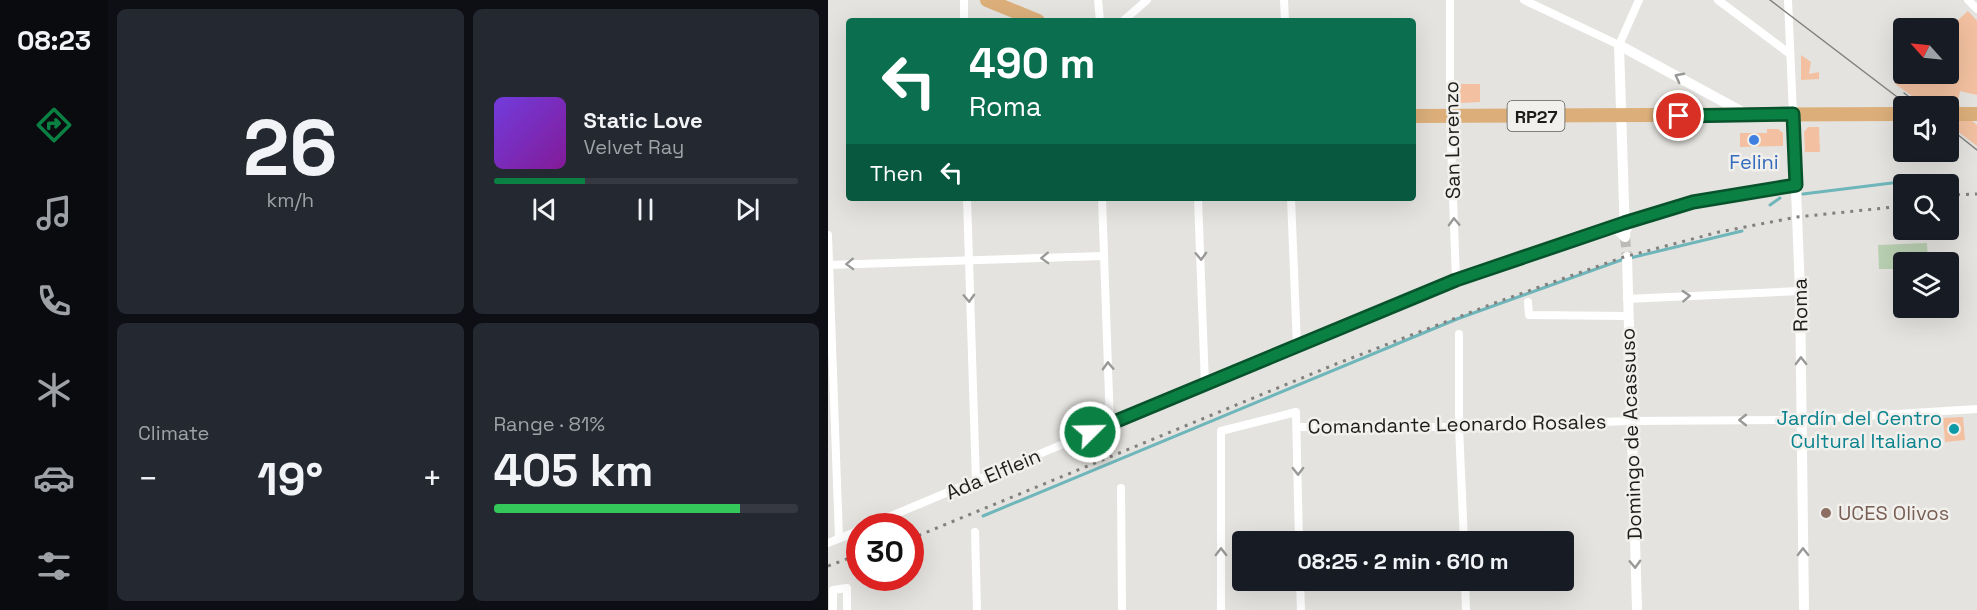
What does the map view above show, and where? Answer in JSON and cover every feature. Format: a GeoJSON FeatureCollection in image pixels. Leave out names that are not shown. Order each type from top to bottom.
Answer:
{"type":"FeatureCollection","features":[{"type":"Feature","properties":{"kind":"main road"},"geometry":{"type":"LineString","coordinates":[[987,0],[1031,18]]}},
{"type":"Feature","properties":{"kind":"main road","name":"RP27"},"geometry":{"type":"LineString","coordinates":[[1416,116],[1893,114]]}},
{"type":"Feature","properties":{"kind":"main road"},"geometry":{"type":"LineString","coordinates":[[1959,114],[1977,114]]}},
{"type":"Feature","properties":{"kind":"street"},"geometry":{"type":"LineString","coordinates":[[964,0],[964,18]]}},
{"type":"Feature","properties":{"kind":"street"},"geometry":{"type":"LineString","coordinates":[[1098,0],[1100,18]]}},
{"type":"Feature","properties":{"kind":"street"},"geometry":{"type":"LineString","coordinates":[[1126,18],[1147,0]]}},
{"type":"Feature","properties":{"kind":"street"},"geometry":{"type":"LineString","coordinates":[[1284,0],[1285,18]]}},
{"type":"Feature","properties":{"kind":"street","name":"San Lorenzo"},"geometry":{"type":"LineString","coordinates":[[1450,0],[1450,116],[1456,280]]}},
{"type":"Feature","properties":{"kind":"street"},"geometry":{"type":"LineString","coordinates":[[1524,0],[1619,45],[1749,115]]}},
{"type":"Feature","properties":{"kind":"street"},"geometry":{"type":"LineString","coordinates":[[1624,236],[1619,45],[1639,0]]}},
{"type":"Feature","properties":{"kind":"street"},"geometry":{"type":"LineString","coordinates":[[1718,0],[1790,54]]}},
{"type":"Feature","properties":{"kind":"street","name":"Roma"},"geometry":{"type":"LineString","coordinates":[[1788,0],[1800,291],[1804,610]]}},
{"type":"Feature","properties":{"kind":"street"},"geometry":{"type":"LineString","coordinates":[[1968,0],[1977,9]]}},
{"type":"Feature","properties":{"kind":"street","name":"Ada Elflein"},"geometry":{"type":"LineString","coordinates":[[899,513],[1456,280],[1693,202],[1796,185]]}},
{"type":"Feature","properties":{"kind":"street"},"geometry":{"type":"LineString","coordinates":[[967,201],[976,482]]}},
{"type":"Feature","properties":{"kind":"street"},"geometry":{"type":"LineString","coordinates":[[1102,201],[1110,424]]}},
{"type":"Feature","properties":{"kind":"street"},"geometry":{"type":"LineString","coordinates":[[1198,201],[1205,385]]}},
{"type":"Feature","properties":{"kind":"street"},"geometry":{"type":"LineString","coordinates":[[1291,201],[1297,346]]}},
{"type":"Feature","properties":{"kind":"street"},"geometry":{"type":"LineString","coordinates":[[1624,236],[1629,224],[1636,219]]}},
{"type":"Feature","properties":{"kind":"street"},"geometry":{"type":"LineString","coordinates":[[1606,229],[1618,230],[1624,236]]}},
{"type":"Feature","properties":{"kind":"street"},"geometry":{"type":"LineString","coordinates":[[828,235],[839,538]]}},
{"type":"Feature","properties":{"kind":"street"},"geometry":{"type":"LineString","coordinates":[[828,265],[1104,256]]}},
{"type":"Feature","properties":{"kind":"street","name":"Domingo de Acassuso"},"geometry":{"type":"LineString","coordinates":[[1627,257],[1637,610]]}},
{"type":"Feature","properties":{"kind":"street"},"geometry":{"type":"LineString","coordinates":[[1627,299],[1800,291]]}},
{"type":"Feature","properties":{"kind":"street"},"geometry":{"type":"LineString","coordinates":[[1528,302],[1529,315],[1628,316]]}},
{"type":"Feature","properties":{"kind":"street"},"geometry":{"type":"LineString","coordinates":[[1459,334],[1459,427],[1464,531]]}},
{"type":"Feature","properties":{"kind":"street","name":"Comandante Leonardo Rosales"},"geometry":{"type":"LineString","coordinates":[[1221,610],[1221,431],[1296,412],[1297,427],[1459,427],[1631,421],[1801,420],[1977,409]]}},
{"type":"Feature","properties":{"kind":"street"},"geometry":{"type":"LineString","coordinates":[[1297,427],[1299,531]]}},
{"type":"Feature","properties":{"kind":"street"},"geometry":{"type":"LineString","coordinates":[[1121,488],[1122,610]]}},
{"type":"Feature","properties":{"kind":"street"},"geometry":{"type":"LineString","coordinates":[[975,532],[977,610]]}},
{"type":"Feature","properties":{"kind":"street"},"geometry":{"type":"LineString","coordinates":[[828,543],[846,535]]}},
{"type":"Feature","properties":{"kind":"street"},"geometry":{"type":"LineString","coordinates":[[833,610],[833,590],[847,588],[847,610]]}},
{"type":"Feature","properties":{"kind":"street"},"geometry":{"type":"LineString","coordinates":[[1300,591],[1301,610]]}},
{"type":"Feature","properties":{"kind":"street"},"geometry":{"type":"LineString","coordinates":[[1465,591],[1466,610]]}},
{"type":"Feature","properties":{"kind":"green space"},"geometry":{"type":"Polygon","coordinates":[[[1927,243],[1927,252],[1893,252],[1893,269],[1879,269],[1878,245],[1927,243]]]}},
{"type":"Feature","properties":{"kind":"building"},"geometry":{"type":"Polygon","coordinates":[[[1968,11],[1977,21],[1977,95],[1960,91],[1959,96],[1912,96],[1895,84],[1959,84],[1959,19],[1968,11]]]}},
{"type":"Feature","properties":{"kind":"building"},"geometry":{"type":"Polygon","coordinates":[[[1801,55],[1811,62],[1809,74],[1819,72],[1819,79],[1801,80],[1801,55]]]}},
{"type":"Feature","properties":{"kind":"building"},"geometry":{"type":"Polygon","coordinates":[[[1457,84],[1480,84],[1480,102],[1461,103],[1457,100],[1457,84]]]}},
{"type":"Feature","properties":{"kind":"building"},"geometry":{"type":"Polygon","coordinates":[[[1678,91],[1693,95],[1693,103],[1678,103],[1678,91]]]}},
{"type":"Feature","properties":{"kind":"building"},"geometry":{"type":"Polygon","coordinates":[[[1959,104],[1962,112],[1977,125],[1977,146],[1959,132],[1959,104]]]}},
{"type":"Feature","properties":{"kind":"building"},"geometry":{"type":"Polygon","coordinates":[[[1808,127],[1819,127],[1820,152],[1805,152],[1804,132],[1808,127]]]}},
{"type":"Feature","properties":{"kind":"building"},"geometry":{"type":"Polygon","coordinates":[[[1767,129],[1778,129],[1783,133],[1783,146],[1740,147],[1740,133],[1767,133],[1767,129]]]}},
{"type":"Feature","properties":{"kind":"building","name":"Jardín del Centro Cultural Italiano"},"geometry":{"type":"Polygon","coordinates":[[[1963,417],[1965,440],[1945,442],[1943,418],[1963,417]]]}},
{"type":"Feature","properties":{"kind":"waterway"},"geometry":{"type":"LineString","coordinates":[[1803,194],[1893,183]]}},
{"type":"Feature","properties":{"kind":"waterway"},"geometry":{"type":"LineString","coordinates":[[1770,205],[1780,198]]}},
{"type":"Feature","properties":{"kind":"waterway"},"geometry":{"type":"LineString","coordinates":[[1630,258],[1742,231]]}},
{"type":"Feature","properties":{"kind":"waterway"},"geometry":{"type":"LineString","coordinates":[[983,516],[1457,319],[1624,259]]}},
{"type":"Feature","properties":{"kind":"tunnel"},"geometry":{"type":"LineString","coordinates":[[1625,237],[1627,257]]}},
{"type":"Feature","properties":{"kind":"tram line"},"geometry":{"type":"LineString","coordinates":[[1770,0],[1896,96]]}},
{"type":"Feature","properties":{"kind":"tram line"},"geometry":{"type":"LineString","coordinates":[[1904,93],[1908,96]]}},
{"type":"Feature","properties":{"kind":"tram line"},"geometry":{"type":"LineString","coordinates":[[1959,136],[1977,150]]}},
{"type":"Feature","properties":{"kind":"railway"},"geometry":{"type":"LineString","coordinates":[[1959,195],[1977,194]]}},
{"type":"Feature","properties":{"kind":"railway"},"geometry":{"type":"LineString","coordinates":[[924,533],[1336,364],[1500,301],[1624,257],[1719,232],[1797,217],[1893,207]]}},
{"type":"Feature","properties":{"kind":"railway"},"geometry":{"type":"LineString","coordinates":[[828,566],[846,559]]}},
{"type":"Feature","properties":{"kind":"place","name":"Felini"},"geometry":{"type":"Point","coordinates":[1754,140]}},
{"type":"Feature","properties":{"kind":"place","name":"Jardín del Centro Cultural Italiano"},"geometry":{"type":"Point","coordinates":[1954,429]}},
{"type":"Feature","properties":{"kind":"place","name":"UCES Olivos"},"geometry":{"type":"Point","coordinates":[1826,513]}},
{"type":"Feature","properties":{"kind":"route"},"geometry":{"type":"LineString","coordinates":[[1090,432],[1456,280],[1693,202],[1796,185],[1793,114],[1679,116]]}}]}
